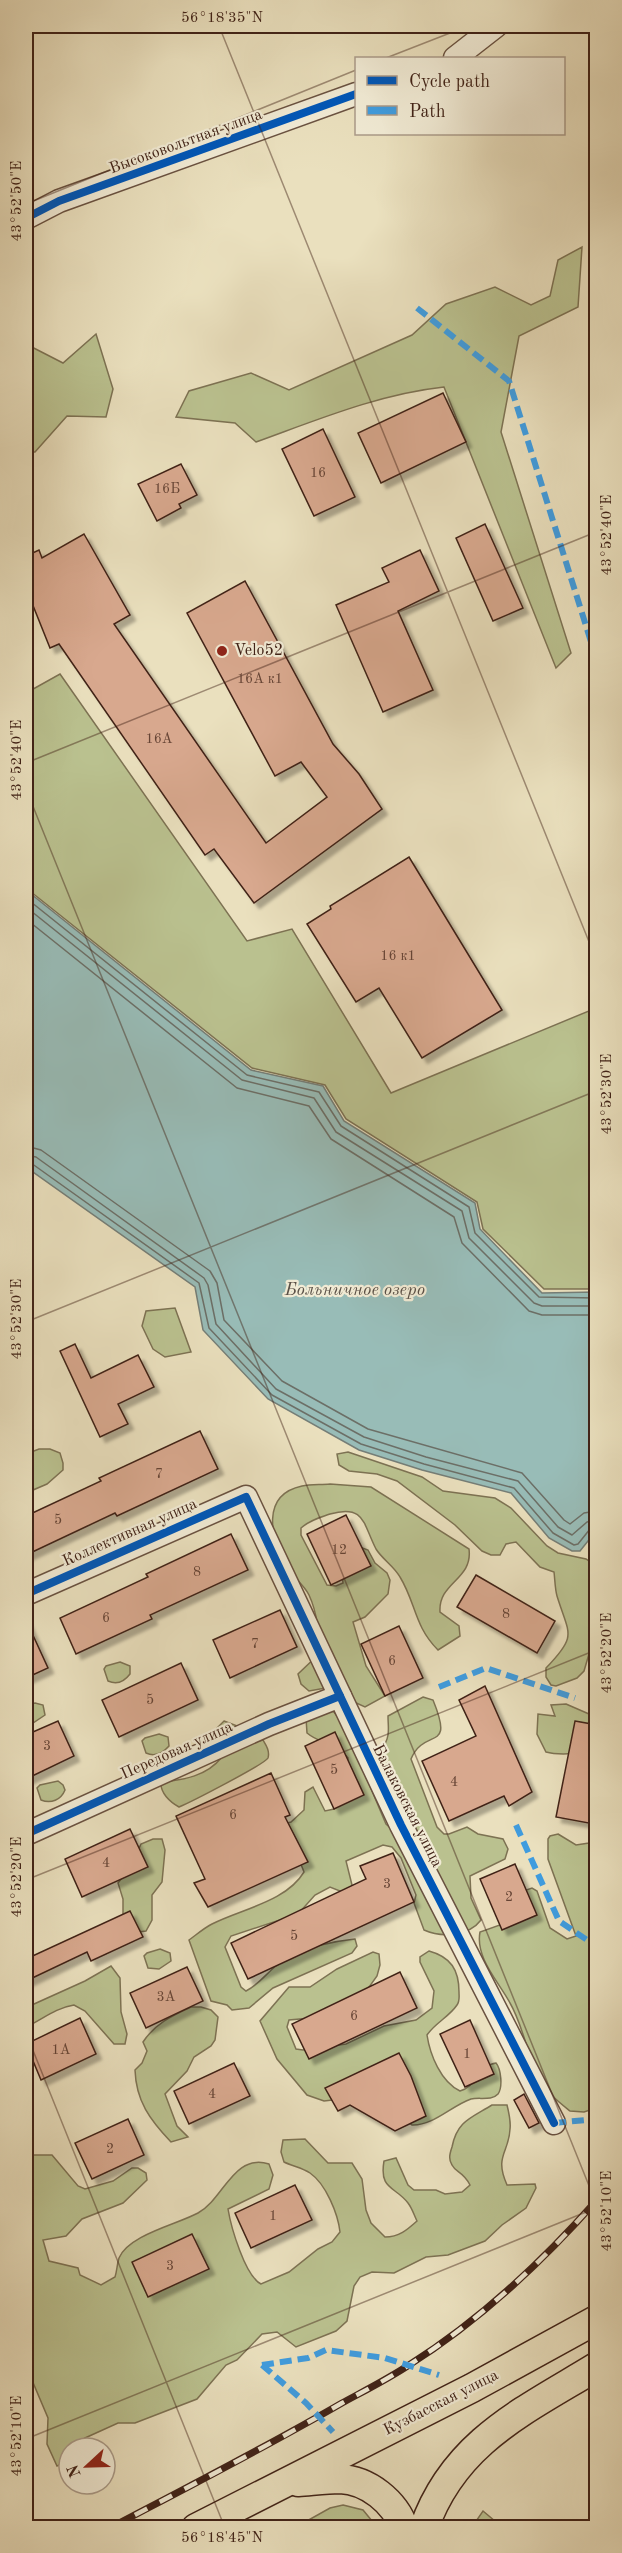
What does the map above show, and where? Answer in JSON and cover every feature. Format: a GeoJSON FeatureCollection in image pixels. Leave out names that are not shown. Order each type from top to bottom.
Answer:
{"type":"FeatureCollection","features":[{"type":"Feature","properties":{"kind":"main road","name":"Кузбасская улица"},"geometry":{"type":"LineString","coordinates":[[196,2528],[218,2521],[284,2483],[472,2388],[597,2320]]}},
{"type":"Feature","properties":{"kind":"main road"},"geometry":{"type":"LineString","coordinates":[[424,2528],[432,2505],[466,2456],[505,2421],[597,2367]]}},
{"type":"Feature","properties":{"kind":"main road"},"geometry":{"type":"LineString","coordinates":[[284,2483],[342,2479],[366,2485],[386,2500],[400,2517],[405,2528]]}},
{"type":"Feature","properties":{"kind":"street"},"geometry":{"type":"LineString","coordinates":[[456,57],[496,26]]}},
{"type":"Feature","properties":{"kind":"street","name":"Высоковольтная улица"},"geometry":{"type":"LineString","coordinates":[[26,218],[59,201],[355,95]]}},
{"type":"Feature","properties":{"kind":"street","name":"Коллективная улица"},"geometry":{"type":"LineString","coordinates":[[26,1594],[246,1497]]}},
{"type":"Feature","properties":{"kind":"street","name":"Балаковская улица"},"geometry":{"type":"LineString","coordinates":[[246,1497],[353,1728],[554,2123]]}},
{"type":"Feature","properties":{"kind":"street","name":"Передовая улица"},"geometry":{"type":"LineString","coordinates":[[26,1834],[269,1724],[340,1696]]}},
{"type":"Feature","properties":{"kind":"green space"},"geometry":{"type":"Polygon","coordinates":[[[582,247],[578,307],[519,336],[501,432],[571,653],[556,668],[444,387],[396,395],[372,402],[256,442],[235,423],[176,417],[189,391],[251,373],[289,390],[412,335],[446,304],[495,287],[531,305],[550,296],[558,260],[582,247]]]}},
{"type":"Feature","properties":{"kind":"green space"},"geometry":{"type":"Polygon","coordinates":[[[96,334],[113,389],[106,417],[67,416],[35,452],[26,452],[26,344],[63,363],[96,334]]]}},
{"type":"Feature","properties":{"kind":"green space"},"geometry":{"type":"Polygon","coordinates":[[[60,674],[247,941],[292,929],[391,1093],[596,1008],[596,1289],[544,1289],[483,1229],[477,1202],[346,1119],[325,1085],[252,1068],[26,888],[26,693],[60,674]]]}},
{"type":"Feature","properties":{"kind":"green space"},"geometry":{"type":"Polygon","coordinates":[[[175,1308],[191,1352],[165,1357],[153,1349],[142,1326],[146,1311],[175,1308]]]}},
{"type":"Feature","properties":{"kind":"green space"},"geometry":{"type":"Polygon","coordinates":[[[39,1449],[50,1449],[60,1453],[63,1470],[47,1484],[26,1493],[26,1454],[39,1449]]]}},
{"type":"Feature","properties":{"kind":"green space"},"geometry":{"type":"Polygon","coordinates":[[[348,1452],[422,1477],[443,1491],[495,1498],[511,1508],[547,1546],[558,1553],[586,1559],[593,1564],[596,1574],[596,1630],[584,1671],[577,1678],[556,1686],[551,1685],[546,1677],[546,1668],[563,1648],[568,1634],[556,1593],[554,1572],[540,1567],[516,1542],[506,1544],[500,1555],[491,1555],[482,1551],[455,1525],[397,1481],[377,1474],[349,1471],[339,1465],[337,1454],[348,1452]]]}},
{"type":"Feature","properties":{"kind":"green space"},"geometry":{"type":"Polygon","coordinates":[[[305,1485],[371,1487],[469,1549],[466,1568],[449,1587],[441,1602],[440,1612],[459,1626],[460,1636],[438,1650],[424,1632],[400,1577],[376,1549],[365,1524],[357,1514],[341,1512],[330,1514],[311,1521],[301,1528],[301,1535],[327,1585],[336,1586],[343,1583],[339,1547],[347,1542],[368,1550],[375,1563],[387,1573],[390,1580],[388,1594],[365,1617],[353,1622],[366,1666],[385,1696],[365,1707],[331,1687],[309,1691],[301,1684],[298,1674],[319,1654],[317,1624],[309,1595],[286,1566],[273,1531],[275,1508],[280,1498],[289,1491],[305,1485]]]}},
{"type":"Feature","properties":{"kind":"green space"},"geometry":{"type":"Polygon","coordinates":[[[120,1662],[130,1666],[130,1674],[120,1682],[108,1681],[104,1669],[106,1666],[120,1662]]]}},
{"type":"Feature","properties":{"kind":"green space"},"geometry":{"type":"Polygon","coordinates":[[[423,1697],[433,1700],[441,1727],[439,1734],[423,1743],[411,1759],[437,1827],[444,1834],[449,1834],[467,1827],[478,1834],[503,1839],[508,1849],[505,1859],[470,1876],[471,1898],[481,1920],[470,1929],[455,1934],[431,1933],[424,1930],[414,1903],[416,1895],[401,1858],[392,1847],[383,1845],[346,1861],[355,1897],[330,1887],[315,1895],[298,1914],[231,1936],[225,1947],[241,1987],[246,1991],[289,1956],[307,1949],[355,1939],[357,1946],[352,1953],[273,1988],[249,2008],[232,2010],[227,2005],[211,2001],[189,1940],[212,1924],[275,1898],[286,1891],[304,1872],[300,1862],[273,1827],[291,1822],[304,1810],[305,1792],[313,1787],[325,1811],[334,1809],[342,1802],[348,1758],[344,1753],[307,1733],[306,1718],[327,1708],[334,1712],[345,1727],[386,1824],[401,1837],[414,1826],[413,1816],[406,1799],[385,1767],[382,1752],[388,1735],[388,1716],[423,1697]]]}},
{"type":"Feature","properties":{"kind":"green space"},"geometry":{"type":"Polygon","coordinates":[[[35,1703],[43,1705],[45,1715],[33,1723],[26,1723],[26,1705],[35,1703]]]}},
{"type":"Feature","properties":{"kind":"green space"},"geometry":{"type":"Polygon","coordinates":[[[566,1704],[596,1717],[596,1754],[546,1752],[537,1734],[538,1714],[555,1716],[551,1705],[566,1704]]]}},
{"type":"Feature","properties":{"kind":"green space"},"geometry":{"type":"Polygon","coordinates":[[[224,1721],[240,1727],[247,1744],[263,1740],[268,1751],[268,1758],[242,1775],[179,1807],[172,1803],[162,1790],[161,1782],[194,1776],[216,1763],[222,1757],[216,1740],[216,1729],[224,1721]]]}},
{"type":"Feature","properties":{"kind":"green space"},"geometry":{"type":"Polygon","coordinates":[[[159,1734],[168,1737],[169,1746],[159,1754],[146,1753],[142,1741],[159,1734]]]}},
{"type":"Feature","properties":{"kind":"green space"},"geometry":{"type":"Polygon","coordinates":[[[58,1781],[65,1790],[61,1796],[52,1801],[41,1800],[37,1788],[40,1785],[58,1781]]]}},
{"type":"Feature","properties":{"kind":"green space"},"geometry":{"type":"Polygon","coordinates":[[[558,1834],[576,1845],[589,1843],[596,1837],[596,2108],[584,2112],[570,2111],[554,2098],[544,2085],[532,2062],[515,2012],[484,1960],[479,1942],[480,1932],[500,1925],[512,1895],[532,1888],[537,1891],[550,1928],[567,1939],[576,1936],[548,1859],[548,1839],[558,1834]]]}},
{"type":"Feature","properties":{"kind":"green space"},"geometry":{"type":"Polygon","coordinates":[[[153,1839],[162,1839],[165,1850],[162,1882],[152,1895],[152,1920],[146,1931],[123,1934],[123,1899],[118,1883],[131,1866],[141,1844],[153,1839]]]}},
{"type":"Feature","properties":{"kind":"green space"},"geometry":{"type":"Polygon","coordinates":[[[160,1949],[170,1953],[171,1961],[159,1969],[148,1968],[144,1956],[160,1949]]]}},
{"type":"Feature","properties":{"kind":"green space"},"geometry":{"type":"Polygon","coordinates":[[[429,1951],[448,1961],[455,1971],[459,1984],[458,2003],[427,2035],[438,2067],[447,2081],[460,2091],[470,2085],[486,2068],[496,2063],[501,2078],[498,2094],[489,2098],[471,2099],[435,2119],[412,2125],[341,2099],[324,2101],[307,2095],[277,2059],[260,2021],[289,1987],[310,1987],[337,1969],[373,1952],[379,1954],[380,1965],[377,1976],[367,1990],[322,2017],[289,2020],[287,2027],[296,2049],[346,2044],[384,2026],[416,2020],[432,2008],[434,1991],[420,1962],[420,1957],[429,1951]]]}},
{"type":"Feature","properties":{"kind":"green space"},"geometry":{"type":"Polygon","coordinates":[[[111,1966],[120,1978],[121,2012],[127,2034],[125,2044],[114,2044],[85,2011],[74,2005],[55,2011],[26,2027],[26,1996],[34,2004],[85,1981],[111,1966]]]}},
{"type":"Feature","properties":{"kind":"green space"},"geometry":{"type":"Polygon","coordinates":[[[191,2007],[211,2010],[218,2017],[215,2040],[211,2046],[194,2057],[187,2071],[165,2094],[177,2126],[188,2137],[171,2142],[157,2126],[141,2101],[135,2070],[142,2063],[147,2051],[143,2042],[153,2030],[164,2021],[191,2007]]]}},
{"type":"Feature","properties":{"kind":"green space"},"geometry":{"type":"Polygon","coordinates":[[[492,2105],[507,2105],[510,2126],[502,2161],[503,2175],[507,2185],[535,2184],[536,2188],[526,2208],[502,2225],[485,2241],[448,2255],[426,2257],[394,2273],[372,2272],[360,2277],[354,2286],[347,2321],[336,2331],[296,2347],[277,2332],[262,2334],[237,2360],[226,2365],[197,2399],[135,2423],[118,2423],[89,2436],[57,2436],[57,2466],[47,2444],[48,2418],[26,2366],[26,2158],[29,2155],[52,2155],[78,2186],[85,2189],[113,2181],[132,2168],[138,2168],[146,2173],[147,2180],[123,2203],[82,2219],[66,2236],[43,2240],[49,2261],[78,2268],[80,2275],[101,2285],[115,2277],[119,2258],[132,2243],[154,2231],[198,2213],[246,2165],[257,2162],[269,2164],[273,2175],[269,2189],[228,2209],[244,2262],[261,2284],[289,2272],[318,2249],[332,2242],[340,2232],[334,2208],[321,2184],[307,2171],[284,2162],[281,2152],[283,2140],[305,2139],[328,2163],[352,2163],[362,2179],[366,2210],[371,2223],[385,2237],[390,2237],[403,2232],[417,2221],[408,2203],[386,2183],[383,2170],[384,2161],[396,2158],[408,2185],[414,2190],[436,2190],[445,2194],[462,2192],[470,2185],[451,2163],[450,2154],[457,2131],[471,2117],[492,2105]]]}},
{"type":"Feature","properties":{"kind":"green space"},"geometry":{"type":"Polygon","coordinates":[[[343,2505],[363,2510],[377,2527],[296,2527],[330,2508],[343,2505]]]}},
{"type":"Feature","properties":{"kind":"green space"},"geometry":{"type":"Polygon","coordinates":[[[483,2511],[502,2527],[472,2527],[483,2511]]]}},
{"type":"Feature","properties":{"kind":"water","name":"Больничное озеро"},"geometry":{"type":"Polygon","coordinates":[[[26,890],[251,1070],[323,1086],[344,1121],[475,1203],[480,1229],[542,1293],[596,1292],[596,1531],[580,1551],[572,1551],[549,1538],[511,1493],[422,1470],[359,1450],[268,1399],[203,1330],[195,1287],[26,1167],[26,890]]]}},
{"type":"Feature","properties":{"kind":"building"},"geometry":{"type":"Polygon","coordinates":[[[443,393],[466,442],[381,483],[358,433],[443,393]]]}},
{"type":"Feature","properties":{"kind":"building"},"geometry":{"type":"Polygon","coordinates":[[[323,429],[355,497],[314,516],[282,449],[323,429]]]}},
{"type":"Feature","properties":{"kind":"building"},"geometry":{"type":"Polygon","coordinates":[[[181,464],[197,495],[179,504],[181,508],[157,521],[138,484],[181,464]]]}},
{"type":"Feature","properties":{"kind":"building"},"geometry":{"type":"Polygon","coordinates":[[[485,524],[523,608],[493,621],[456,538],[485,524]]]}},
{"type":"Feature","properties":{"kind":"building"},"geometry":{"type":"Polygon","coordinates":[[[84,534],[130,615],[114,624],[266,843],[327,797],[301,762],[275,776],[187,613],[245,581],[333,744],[359,774],[382,809],[254,903],[214,849],[205,855],[59,644],[50,648],[26,588],[26,556],[39,550],[42,558],[84,534]]]}},
{"type":"Feature","properties":{"kind":"building"},"geometry":{"type":"Polygon","coordinates":[[[420,550],[439,591],[398,611],[433,690],[383,712],[336,605],[389,582],[382,568],[420,550]]]}},
{"type":"Feature","properties":{"kind":"building"},"geometry":{"type":"Polygon","coordinates":[[[409,857],[502,1010],[422,1058],[379,988],[356,1002],[307,924],[331,909],[330,906],[409,857]]]}},
{"type":"Feature","properties":{"kind":"building"},"geometry":{"type":"Polygon","coordinates":[[[75,1344],[91,1378],[138,1355],[154,1387],[118,1404],[128,1424],[100,1437],[60,1351],[75,1344]]]}},
{"type":"Feature","properties":{"kind":"building"},"geometry":{"type":"Polygon","coordinates":[[[200,1431],[218,1469],[117,1516],[115,1513],[26,1555],[26,1516],[101,1481],[99,1478],[200,1431]]]}},
{"type":"Feature","properties":{"kind":"building"},"geometry":{"type":"Polygon","coordinates":[[[346,1515],[371,1566],[331,1585],[307,1534],[346,1515]]]}},
{"type":"Feature","properties":{"kind":"building"},"geometry":{"type":"Polygon","coordinates":[[[231,1534],[248,1570],[150,1615],[152,1619],[76,1654],[60,1618],[148,1577],[146,1574],[231,1534]]]}},
{"type":"Feature","properties":{"kind":"building"},"geometry":{"type":"Polygon","coordinates":[[[476,1575],[555,1621],[537,1653],[457,1607],[476,1575]]]}},
{"type":"Feature","properties":{"kind":"building"},"geometry":{"type":"Polygon","coordinates":[[[280,1610],[297,1647],[230,1678],[213,1640],[280,1610]]]}},
{"type":"Feature","properties":{"kind":"building"},"geometry":{"type":"Polygon","coordinates":[[[26,1620],[48,1668],[26,1678],[26,1620]]]}},
{"type":"Feature","properties":{"kind":"building"},"geometry":{"type":"Polygon","coordinates":[[[399,1626],[423,1678],[385,1696],[361,1644],[399,1626]]]}},
{"type":"Feature","properties":{"kind":"building"},"geometry":{"type":"Polygon","coordinates":[[[181,1663],[198,1700],[119,1737],[102,1700],[181,1663]]]}},
{"type":"Feature","properties":{"kind":"building"},"geometry":{"type":"Polygon","coordinates":[[[485,1686],[532,1792],[509,1806],[504,1796],[449,1821],[422,1761],[476,1736],[459,1700],[485,1686]]]}},
{"type":"Feature","properties":{"kind":"building"},"geometry":{"type":"Polygon","coordinates":[[[58,1721],[74,1756],[26,1779],[26,1735],[58,1721]]]}},
{"type":"Feature","properties":{"kind":"building"},"geometry":{"type":"Polygon","coordinates":[[[575,1721],[597,1725],[597,1813],[594,1824],[556,1817],[575,1721]]]}},
{"type":"Feature","properties":{"kind":"building"},"geometry":{"type":"Polygon","coordinates":[[[335,1732],[364,1795],[334,1809],[305,1746],[335,1732]]]}},
{"type":"Feature","properties":{"kind":"building"},"geometry":{"type":"Polygon","coordinates":[[[271,1773],[290,1815],[285,1817],[308,1862],[208,1907],[194,1883],[205,1879],[176,1816],[271,1773]]]}},
{"type":"Feature","properties":{"kind":"building"},"geometry":{"type":"Polygon","coordinates":[[[130,1829],[148,1867],[82,1897],[65,1859],[130,1829]]]}},
{"type":"Feature","properties":{"kind":"building"},"geometry":{"type":"Polygon","coordinates":[[[393,1853],[414,1902],[248,1979],[231,1943],[366,1879],[360,1866],[393,1853]]]}},
{"type":"Feature","properties":{"kind":"building"},"geometry":{"type":"Polygon","coordinates":[[[515,1864],[537,1915],[502,1930],[480,1879],[515,1864]]]}},
{"type":"Feature","properties":{"kind":"building"},"geometry":{"type":"Polygon","coordinates":[[[130,1911],[143,1937],[91,1961],[87,1952],[26,1981],[26,1959],[130,1911]]]}},
{"type":"Feature","properties":{"kind":"building"},"geometry":{"type":"Polygon","coordinates":[[[187,1967],[203,2001],[146,2028],[130,1993],[187,1967]]]}},
{"type":"Feature","properties":{"kind":"building"},"geometry":{"type":"Polygon","coordinates":[[[400,1972],[417,2008],[309,2059],[292,2024],[400,1972]]]}},
{"type":"Feature","properties":{"kind":"building"},"geometry":{"type":"Polygon","coordinates":[[[80,2018],[96,2054],[41,2080],[26,2044],[80,2018]]]}},
{"type":"Feature","properties":{"kind":"building"},"geometry":{"type":"Polygon","coordinates":[[[470,2020],[494,2074],[465,2087],[440,2034],[470,2020]]]}},
{"type":"Feature","properties":{"kind":"building"},"geometry":{"type":"Polygon","coordinates":[[[399,2053],[411,2076],[426,2116],[395,2131],[350,2105],[338,2111],[325,2088],[399,2053]]]}},
{"type":"Feature","properties":{"kind":"building"},"geometry":{"type":"Polygon","coordinates":[[[234,2063],[250,2096],[189,2124],[174,2091],[234,2063]]]}},
{"type":"Feature","properties":{"kind":"building"},"geometry":{"type":"Polygon","coordinates":[[[524,2094],[539,2123],[529,2128],[514,2100],[524,2094]]]}},
{"type":"Feature","properties":{"kind":"building"},"geometry":{"type":"Polygon","coordinates":[[[128,2119],[144,2155],[92,2179],[75,2143],[128,2119]]]}},
{"type":"Feature","properties":{"kind":"building"},"geometry":{"type":"Polygon","coordinates":[[[295,2185],[312,2220],[251,2248],[235,2213],[295,2185]]]}},
{"type":"Feature","properties":{"kind":"building"},"geometry":{"type":"Polygon","coordinates":[[[192,2234],[209,2269],[148,2297],[132,2262],[192,2234]]]}},
{"type":"Feature","properties":{"kind":"railway"},"geometry":{"type":"LineString","coordinates":[[110,2528],[376,2385],[435,2348],[509,2289],[596,2201]]}},
{"type":"Feature","properties":{"kind":"marked path"},"geometry":{"type":"LineString","coordinates":[[417,308],[509,381],[593,648]]}},
{"type":"Feature","properties":{"kind":"marked path"},"geometry":{"type":"LineString","coordinates":[[439,1687],[486,1668],[575,1698]]}},
{"type":"Feature","properties":{"kind":"marked path"},"geometry":{"type":"LineString","coordinates":[[516,1825],[559,1921],[596,1946]]}},
{"type":"Feature","properties":{"kind":"marked path"},"geometry":{"type":"LineString","coordinates":[[554,2123],[596,2119]]}},
{"type":"Feature","properties":{"kind":"marked path"},"geometry":{"type":"LineString","coordinates":[[262,2365],[308,2358],[326,2350],[385,2358],[439,2375]]}},
{"type":"Feature","properties":{"kind":"marked path"},"geometry":{"type":"LineString","coordinates":[[262,2365],[306,2403],[333,2432]]}},
{"type":"Feature","properties":{"kind":"cycle path"},"geometry":{"type":"LineString","coordinates":[[26,218],[59,201],[355,94]]}},
{"type":"Feature","properties":{"kind":"cycle path"},"geometry":{"type":"LineString","coordinates":[[26,1594],[246,1497],[401,1825],[554,2123]]}},
{"type":"Feature","properties":{"kind":"cycle path"},"geometry":{"type":"LineString","coordinates":[[26,1834],[269,1724],[340,1696]]}},
{"type":"Feature","properties":{"kind":"place","name":"Velo52"},"geometry":{"type":"Point","coordinates":[222,651]}}]}
